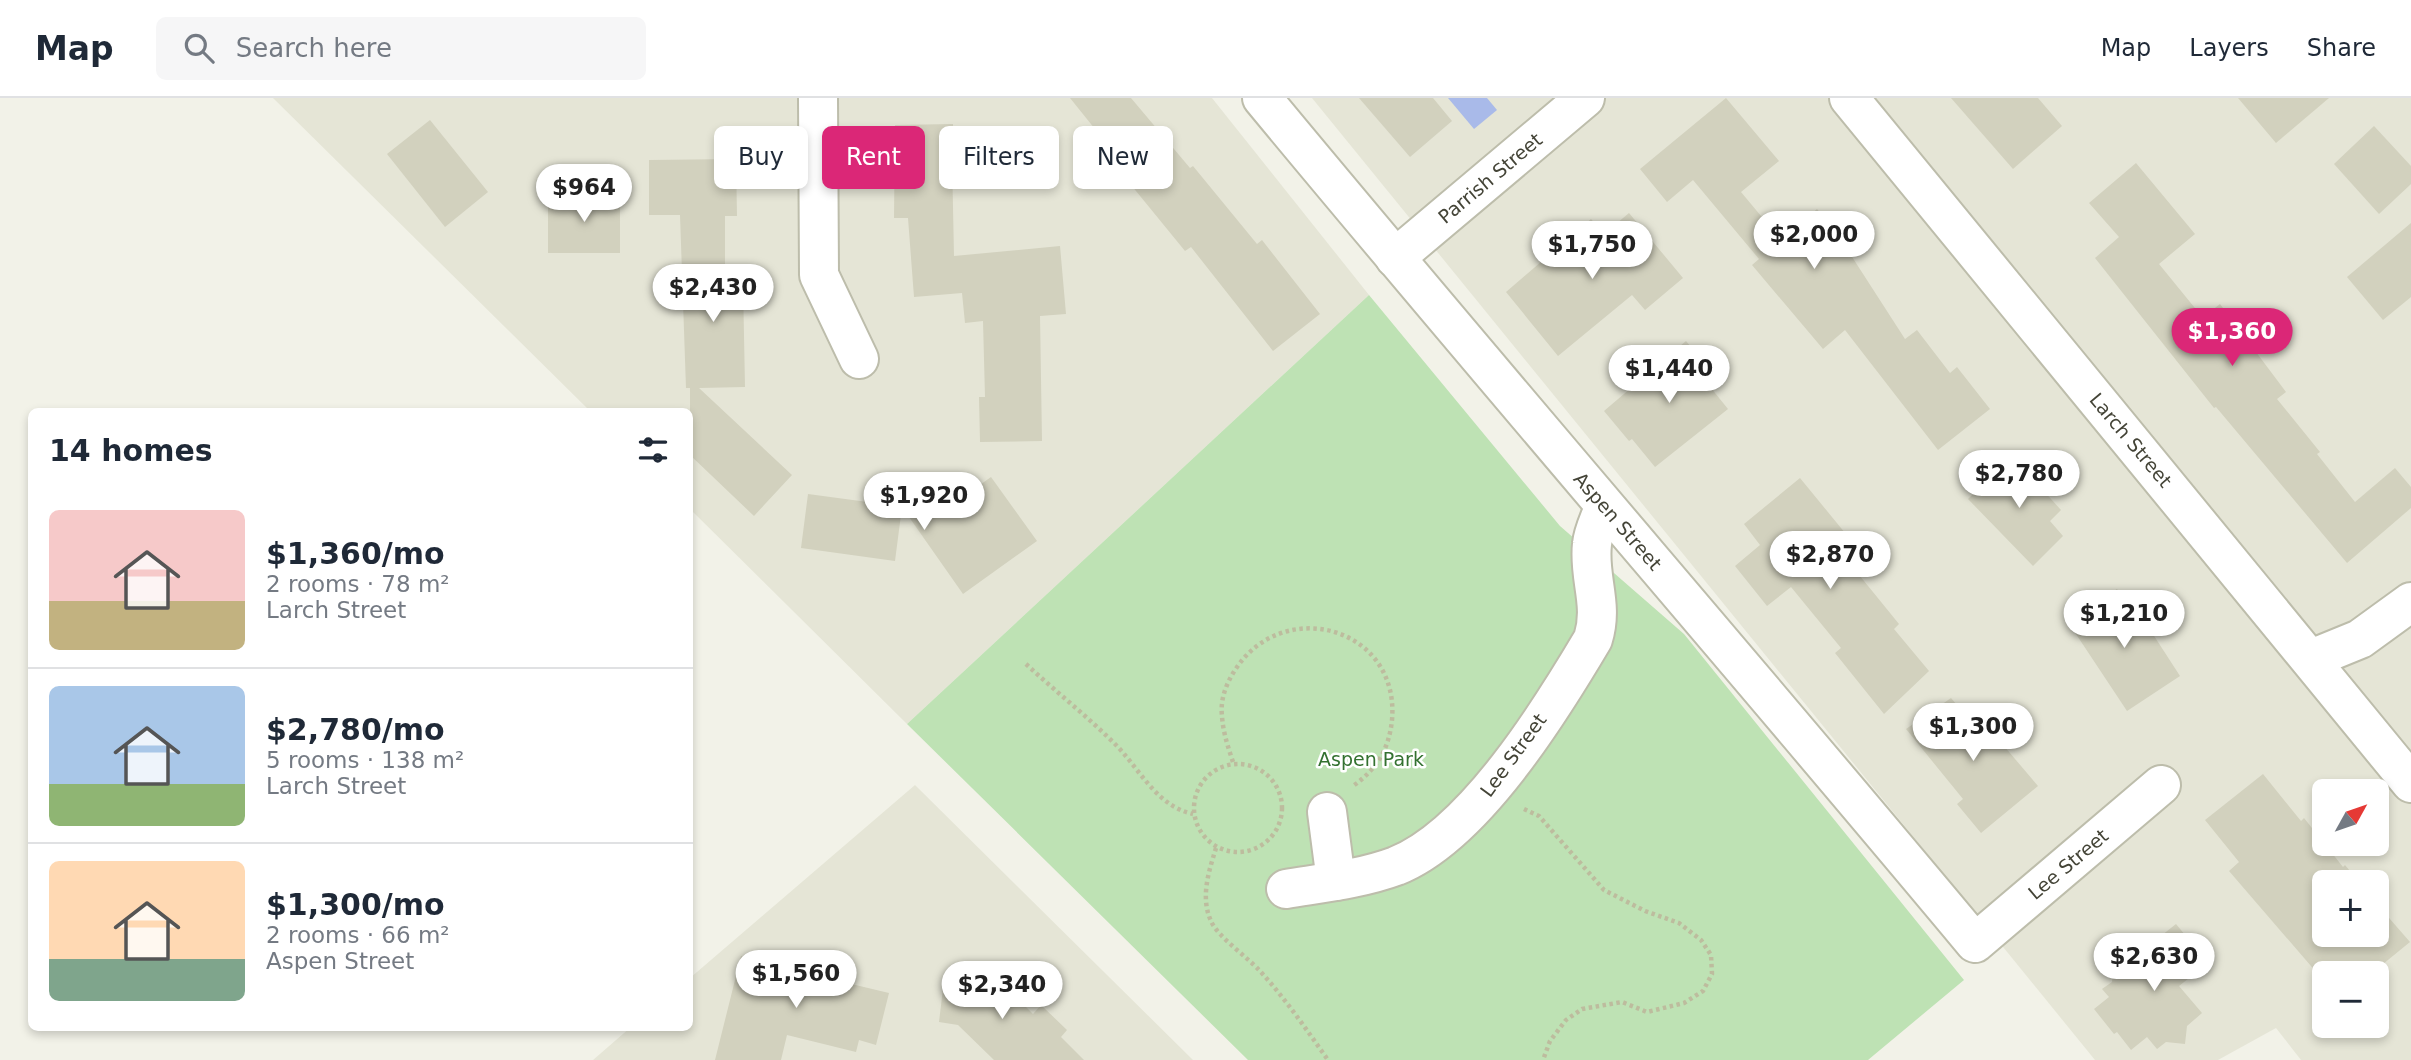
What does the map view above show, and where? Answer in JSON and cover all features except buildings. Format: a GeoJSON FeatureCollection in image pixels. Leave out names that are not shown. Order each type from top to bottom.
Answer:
{"type":"FeatureCollection","features":[{"type":"Feature","properties":{"kind":"street"},"geometry":{"type":"LineString","coordinates":[[818,98],[819,275],[859,359]]}},
{"type":"Feature","properties":{"kind":"street","name":"Aspen Street"},"geometry":{"type":"LineString","coordinates":[[1262,98],[1604,507],[1677,589],[1975,943]]}},
{"type":"Feature","properties":{"kind":"street","name":"Parrish Street"},"geometry":{"type":"LineString","coordinates":[[1395,258],[1586,98]]}},
{"type":"Feature","properties":{"kind":"street","name":"Larch Street"},"geometry":{"type":"LineString","coordinates":[[1849,98],[2411,783]]}},
{"type":"Feature","properties":{"kind":"street","name":"Lee Street"},"geometry":{"type":"LineString","coordinates":[[1286,889],[1336,881],[1396,866],[1420,854],[1444,836],[1489,791],[1593,639],[1599,619],[1591,542],[1604,507]]}},
{"type":"Feature","properties":{"kind":"street"},"geometry":{"type":"LineString","coordinates":[[2311,659],[2360,639],[2411,602]]}},
{"type":"Feature","properties":{"kind":"street","name":"Lee Street"},"geometry":{"type":"LineString","coordinates":[[1975,943],[2161,785]]}},
{"type":"Feature","properties":{"kind":"street"},"geometry":{"type":"LineString","coordinates":[[1323,799],[1336,881]]}},
{"type":"Feature","properties":{"kind":"path"},"geometry":{"type":"LineString","coordinates":[[1233,762],[1221,714],[1224,691],[1242,659],[1268,636],[1285,631],[1320,628],[1352,638],[1377,664],[1391,695],[1390,740],[1384,754],[1365,778],[1323,799],[1282,796]]}},
{"type":"Feature","properties":{"kind":"path"},"geometry":{"type":"LineString","coordinates":[[1026,664],[1114,743],[1165,802],[1177,810],[1194,814]]}},
{"type":"Feature","properties":{"kind":"path"},"geometry":{"type":"LineString","coordinates":[[1233,762],[1263,770],[1275,782],[1282,796],[1280,817],[1262,844],[1241,853],[1216,848],[1196,826],[1194,814],[1197,792],[1205,780],[1214,771],[1233,762]]}},
{"type":"Feature","properties":{"kind":"path"},"geometry":{"type":"LineString","coordinates":[[1489,791],[1539,816],[1604,890],[1645,911],[1679,923],[1701,940],[1711,955],[1712,974],[1703,991],[1684,1003],[1647,1012],[1622,1002],[1582,1009],[1566,1020],[1550,1041],[1543,1060]]}},
{"type":"Feature","properties":{"kind":"path"},"geometry":{"type":"LineString","coordinates":[[1216,848],[1205,901],[1210,921],[1217,932],[1237,947],[1293,1009],[1328,1060]]}},
{"type":"Feature","properties":{"kind":"shaded area"},"geometry":{"type":"Polygon","coordinates":[[[273,98],[1212,98],[1369,295],[907,724],[693,512],[693,408],[587,408],[273,98]]]}},
{"type":"Feature","properties":{"kind":"shaded area"},"geometry":{"type":"Polygon","coordinates":[[[1312,98],[2411,98],[2411,1060],[2301,1060],[2276,1028],[2218,1060],[2095,1060],[1312,98]]]}},
{"type":"Feature","properties":{"kind":"shaded area"},"geometry":{"type":"Polygon","coordinates":[[[915,785],[1193,1060],[593,1060],[626,1031],[693,1031],[693,975],[915,785]]]}},
{"type":"Feature","properties":{"kind":"green space","name":"Aspen Park"},"geometry":{"type":"Polygon","coordinates":[[[1369,295],[1560,526],[1684,634],[1964,980],[1868,1060],[1248,1060],[907,724],[1369,295]]]}},
{"type":"Feature","properties":{"kind":"water"},"geometry":{"type":"Polygon","coordinates":[[[1448,98],[1487,98],[1497,110],[1474,129],[1448,98]]]}}]}
